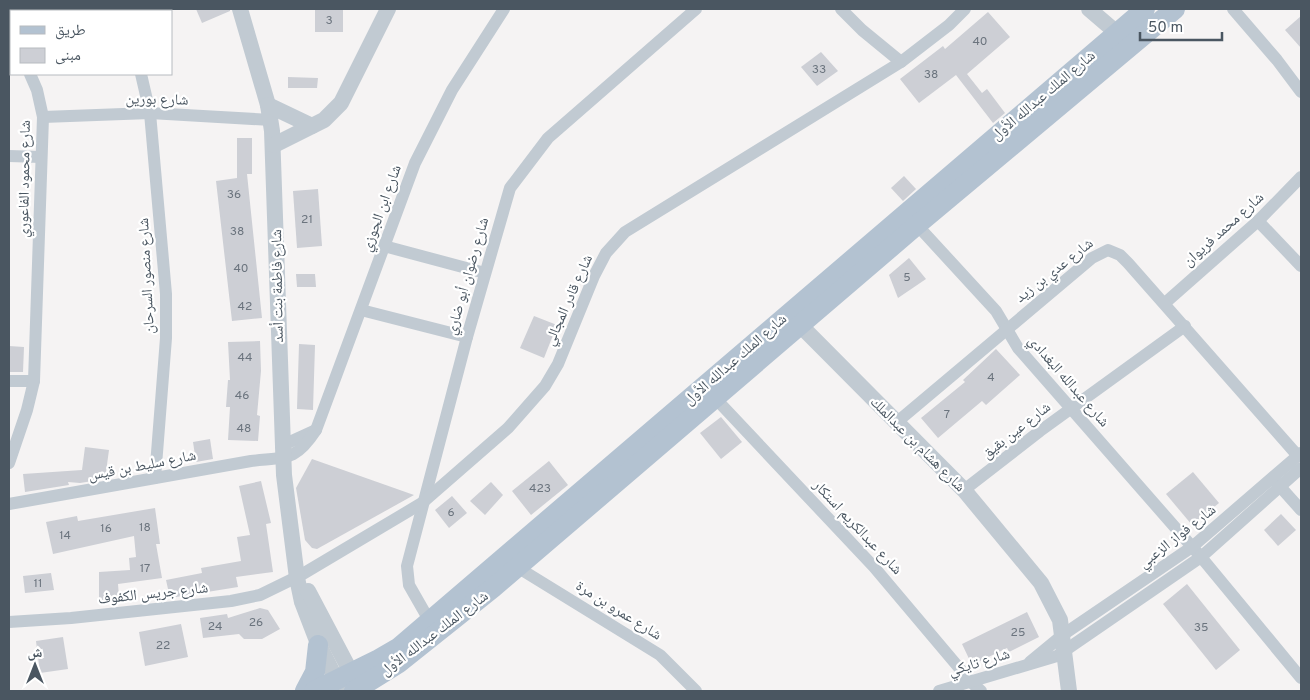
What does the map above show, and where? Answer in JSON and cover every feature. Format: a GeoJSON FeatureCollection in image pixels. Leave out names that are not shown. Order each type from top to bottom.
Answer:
{"type":"FeatureCollection","features":[{"type":"Feature","properties":{"kind":"main road","name":"شارع الملك عبدالله الأول"},"geometry":{"type":"LineString","coordinates":[[351,686],[398,648],[1146,9]]}},
{"type":"Feature","properties":{"kind":"main road","name":"شارع الملك عبدالله الأول"},"geometry":{"type":"LineString","coordinates":[[314,691],[351,686],[399,663],[493,588],[917,225],[1175,9]]}},
{"type":"Feature","properties":{"kind":"main road"},"geometry":{"type":"LineString","coordinates":[[305,691],[315,672],[318,645]]}},
{"type":"Feature","properties":{"kind":"main road"},"geometry":{"type":"LineString","coordinates":[[386,691],[399,663]]}},
{"type":"Feature","properties":{"kind":"street","name":"شارع فاطمة بنت أسد"},"geometry":{"type":"LineString","coordinates":[[240,9],[269,112],[274,145],[281,452],[302,602],[318,645],[351,686]]}},
{"type":"Feature","properties":{"kind":"street"},"geometry":{"type":"LineString","coordinates":[[274,145],[324,120],[341,103],[388,9]]}},
{"type":"Feature","properties":{"kind":"street","name":"شارع ابن الجوزي"},"geometry":{"type":"LineString","coordinates":[[281,452],[316,430],[415,163],[448,98],[504,9]]}},
{"type":"Feature","properties":{"kind":"street","name":"شارع رضوان أبو ضاري"},"geometry":{"type":"LineString","coordinates":[[429,620],[410,585],[406,572],[422,503],[510,188],[548,138],[696,9]]}},
{"type":"Feature","properties":{"kind":"street"},"geometry":{"type":"LineString","coordinates":[[841,9],[862,30],[901,62]]}},
{"type":"Feature","properties":{"kind":"street","name":"شارع قادر المجالي"},"geometry":{"type":"LineString","coordinates":[[298,573],[422,503],[508,428],[545,386],[558,364],[594,276],[606,253],[625,232],[901,62],[949,25],[965,9]]}},
{"type":"Feature","properties":{"kind":"street"},"geometry":{"type":"LineString","coordinates":[[1089,9],[1117,33]]}},
{"type":"Feature","properties":{"kind":"street"},"geometry":{"type":"LineString","coordinates":[[1233,9],[1277,60],[1301,92]]}},
{"type":"Feature","properties":{"kind":"street"},"geometry":{"type":"LineString","coordinates":[[1277,60],[1301,82]]}},
{"type":"Feature","properties":{"kind":"street","name":"شارع محمود الفاعوري"},"geometry":{"type":"LineString","coordinates":[[9,462],[27,410],[34,381],[43,117],[37,90],[30,75]]}},
{"type":"Feature","properties":{"kind":"street","name":"شارع منصور السرحان"},"geometry":{"type":"LineString","coordinates":[[141,75],[150,113],[166,294],[165,365],[156,478]]}},
{"type":"Feature","properties":{"kind":"street","name":"شارع بورين"},"geometry":{"type":"LineString","coordinates":[[43,117],[150,113],[269,112]]}},
{"type":"Feature","properties":{"kind":"street"},"geometry":{"type":"LineString","coordinates":[[269,112],[312,126]]}},
{"type":"Feature","properties":{"kind":"street"},"geometry":{"type":"LineString","coordinates":[[9,156],[41,157]]}},
{"type":"Feature","properties":{"kind":"street","name":"شارع محمد فريوان"},"geometry":{"type":"LineString","coordinates":[[1165,303],[1258,221],[1301,177]]}},
{"type":"Feature","properties":{"kind":"street"},"geometry":{"type":"LineString","coordinates":[[1258,221],[1301,266]]}},
{"type":"Feature","properties":{"kind":"street","name":"شارع عبدالله البغدادي"},"geometry":{"type":"LineString","coordinates":[[917,225],[996,311],[1018,348],[1196,552],[1301,678]]}},
{"type":"Feature","properties":{"kind":"street"},"geometry":{"type":"LineString","coordinates":[[384,246],[485,273]]}},
{"type":"Feature","properties":{"kind":"street","name":"شارع عدي بن زيد"},"geometry":{"type":"LineString","coordinates":[[897,422],[1092,258],[1108,250],[1120,255],[1165,303],[1300,459]]}},
{"type":"Feature","properties":{"kind":"street"},"geometry":{"type":"LineString","coordinates":[[361,310],[467,337]]}},
{"type":"Feature","properties":{"kind":"street","name":"شارع هشام بن عبدالملك"},"geometry":{"type":"LineString","coordinates":[[801,326],[964,490],[1028,570],[1041,583],[1056,610],[1060,645],[1069,691]]}},
{"type":"Feature","properties":{"kind":"street","name":"شارع عين بقيق"},"geometry":{"type":"LineString","coordinates":[[964,490],[1185,326]]}},
{"type":"Feature","properties":{"kind":"street"},"geometry":{"type":"LineString","coordinates":[[9,382],[34,381]]}},
{"type":"Feature","properties":{"kind":"street","name":"شارع عبدالكريم استكار"},"geometry":{"type":"LineString","coordinates":[[716,399],[874,567],[971,682],[981,691]]}},
{"type":"Feature","properties":{"kind":"street","name":"شارع سليط بن قيس"},"geometry":{"type":"LineString","coordinates":[[9,504],[251,461],[281,452]]}},
{"type":"Feature","properties":{"kind":"street","name":"شارع فواز الزعبي"},"geometry":{"type":"LineString","coordinates":[[1060,645],[1196,552],[1277,483],[1300,459]]}},
{"type":"Feature","properties":{"kind":"street"},"geometry":{"type":"LineString","coordinates":[[1277,483],[1301,510]]}},
{"type":"Feature","properties":{"kind":"street","name":"شارع عمرو بن مرة"},"geometry":{"type":"LineString","coordinates":[[517,567],[660,655],[696,691]]}},
{"type":"Feature","properties":{"kind":"street","name":"شارع فاطمة بنت أسد"},"geometry":{"type":"LineString","coordinates":[[298,573],[312,598],[351,686]]}},
{"type":"Feature","properties":{"kind":"street","name":"شارع جريس الكفوف"},"geometry":{"type":"LineString","coordinates":[[9,622],[72,618],[231,601],[260,595],[298,573]]}},
{"type":"Feature","properties":{"kind":"street","name":"شارع هشام بن عبدالملك"},"geometry":{"type":"LineString","coordinates":[[1060,645],[1061,691]]}},
{"type":"Feature","properties":{"kind":"street","name":"شارع تايكي"},"geometry":{"type":"LineString","coordinates":[[939,691],[1028,664],[1060,645]]}},
{"type":"Feature","properties":{"kind":"building"},"geometry":{"type":"Polygon","coordinates":[[[196,9],[230,9],[230,11],[202,23],[196,9]]]}},
{"type":"Feature","properties":{"kind":"building"},"geometry":{"type":"Polygon","coordinates":[[[315,9],[343,9],[343,32],[315,32],[315,9]]]}},
{"type":"Feature","properties":{"kind":"building"},"geometry":{"type":"Polygon","coordinates":[[[988,12],[1010,37],[967,74],[982,93],[987,89],[1005,113],[993,123],[956,75],[919,103],[900,79],[943,46],[945,49],[988,12]]]}},
{"type":"Feature","properties":{"kind":"building"},"geometry":{"type":"Polygon","coordinates":[[[1301,16],[1301,48],[1285,30],[1301,16]]]}},
{"type":"Feature","properties":{"kind":"building"},"geometry":{"type":"Polygon","coordinates":[[[821,52],[838,71],[817,86],[801,67],[821,52]]]}},
{"type":"Feature","properties":{"kind":"building"},"geometry":{"type":"Polygon","coordinates":[[[288,77],[318,78],[317,88],[288,88],[288,77]]]}},
{"type":"Feature","properties":{"kind":"building"},"geometry":{"type":"Polygon","coordinates":[[[237,138],[252,138],[252,174],[247,174],[262,318],[232,321],[216,181],[237,178],[237,138]]]}},
{"type":"Feature","properties":{"kind":"building"},"geometry":{"type":"Polygon","coordinates":[[[904,176],[916,189],[903,201],[891,188],[904,176]]]}},
{"type":"Feature","properties":{"kind":"building"},"geometry":{"type":"Polygon","coordinates":[[[318,189],[322,246],[297,248],[293,191],[318,189]]]}},
{"type":"Feature","properties":{"kind":"building"},"geometry":{"type":"Polygon","coordinates":[[[909,258],[926,279],[898,298],[889,275],[909,258]]]}},
{"type":"Feature","properties":{"kind":"building"},"geometry":{"type":"Polygon","coordinates":[[[296,274],[315,274],[316,287],[297,287],[296,274]]]}},
{"type":"Feature","properties":{"kind":"building"},"geometry":{"type":"Polygon","coordinates":[[[534,316],[557,325],[544,358],[520,348],[534,316]]]}},
{"type":"Feature","properties":{"kind":"building"},"geometry":{"type":"Polygon","coordinates":[[[260,341],[261,371],[257,415],[260,416],[258,441],[228,440],[230,407],[226,407],[228,380],[230,380],[228,342],[260,341]]]}},
{"type":"Feature","properties":{"kind":"building"},"geometry":{"type":"Polygon","coordinates":[[[299,344],[315,345],[313,410],[297,409],[299,344]]]}},
{"type":"Feature","properties":{"kind":"building"},"geometry":{"type":"Polygon","coordinates":[[[9,346],[24,347],[23,372],[9,372],[9,346]]]}},
{"type":"Feature","properties":{"kind":"building"},"geometry":{"type":"Polygon","coordinates":[[[996,349],[1020,375],[986,405],[982,401],[938,438],[921,418],[965,382],[963,380],[996,349]]]}},
{"type":"Feature","properties":{"kind":"building"},"geometry":{"type":"Polygon","coordinates":[[[721,417],[742,442],[721,459],[700,433],[721,417]]]}},
{"type":"Feature","properties":{"kind":"building"},"geometry":{"type":"Polygon","coordinates":[[[210,439],[213,459],[196,462],[193,442],[210,439]]]}},
{"type":"Feature","properties":{"kind":"building"},"geometry":{"type":"Polygon","coordinates":[[[85,447],[109,450],[105,479],[80,483],[68,482],[69,485],[25,492],[23,474],[82,470],[85,447]]]}},
{"type":"Feature","properties":{"kind":"building"},"geometry":{"type":"Polygon","coordinates":[[[312,459],[414,495],[317,549],[312,548],[305,540],[296,488],[312,459]]]}},
{"type":"Feature","properties":{"kind":"building"},"geometry":{"type":"Polygon","coordinates":[[[549,461],[568,485],[531,515],[512,491],[549,461]]]}},
{"type":"Feature","properties":{"kind":"building"},"geometry":{"type":"Polygon","coordinates":[[[1193,472],[1219,503],[1192,525],[1166,494],[1193,472]]]}},
{"type":"Feature","properties":{"kind":"building"},"geometry":{"type":"Polygon","coordinates":[[[261,481],[271,523],[266,524],[273,572],[236,577],[238,587],[170,598],[166,580],[202,573],[201,568],[241,561],[237,537],[250,535],[239,486],[261,481]]]}},
{"type":"Feature","properties":{"kind":"building"},"geometry":{"type":"Polygon","coordinates":[[[491,482],[503,495],[485,515],[470,501],[491,482]]]}},
{"type":"Feature","properties":{"kind":"building"},"geometry":{"type":"Polygon","coordinates":[[[452,496],[467,513],[449,528],[435,510],[452,496]]]}},
{"type":"Feature","properties":{"kind":"building"},"geometry":{"type":"Polygon","coordinates":[[[155,508],[160,544],[156,544],[162,578],[118,584],[119,597],[99,601],[99,572],[130,570],[129,558],[136,557],[134,536],[53,554],[46,522],[77,516],[78,521],[155,508]]]}},
{"type":"Feature","properties":{"kind":"building"},"geometry":{"type":"Polygon","coordinates":[[[1281,514],[1296,530],[1278,546],[1264,530],[1281,514]]]}},
{"type":"Feature","properties":{"kind":"building"},"geometry":{"type":"Polygon","coordinates":[[[51,573],[54,590],[25,593],[23,576],[51,573]]]}},
{"type":"Feature","properties":{"kind":"building"},"geometry":{"type":"Polygon","coordinates":[[[1187,584],[1240,650],[1216,670],[1163,604],[1187,584]]]}},
{"type":"Feature","properties":{"kind":"building"},"geometry":{"type":"Polygon","coordinates":[[[260,608],[268,610],[280,629],[262,639],[244,639],[239,634],[203,638],[200,618],[227,614],[228,618],[260,608]]]}},
{"type":"Feature","properties":{"kind":"building"},"geometry":{"type":"Polygon","coordinates":[[[1027,612],[1039,637],[1009,652],[1007,648],[972,665],[962,644],[1027,612]]]}},
{"type":"Feature","properties":{"kind":"building"},"geometry":{"type":"Polygon","coordinates":[[[181,624],[188,657],[145,666],[139,632],[181,624]]]}},
{"type":"Feature","properties":{"kind":"building"},"geometry":{"type":"Polygon","coordinates":[[[63,637],[68,669],[40,673],[36,641],[63,637]]]}}]}
